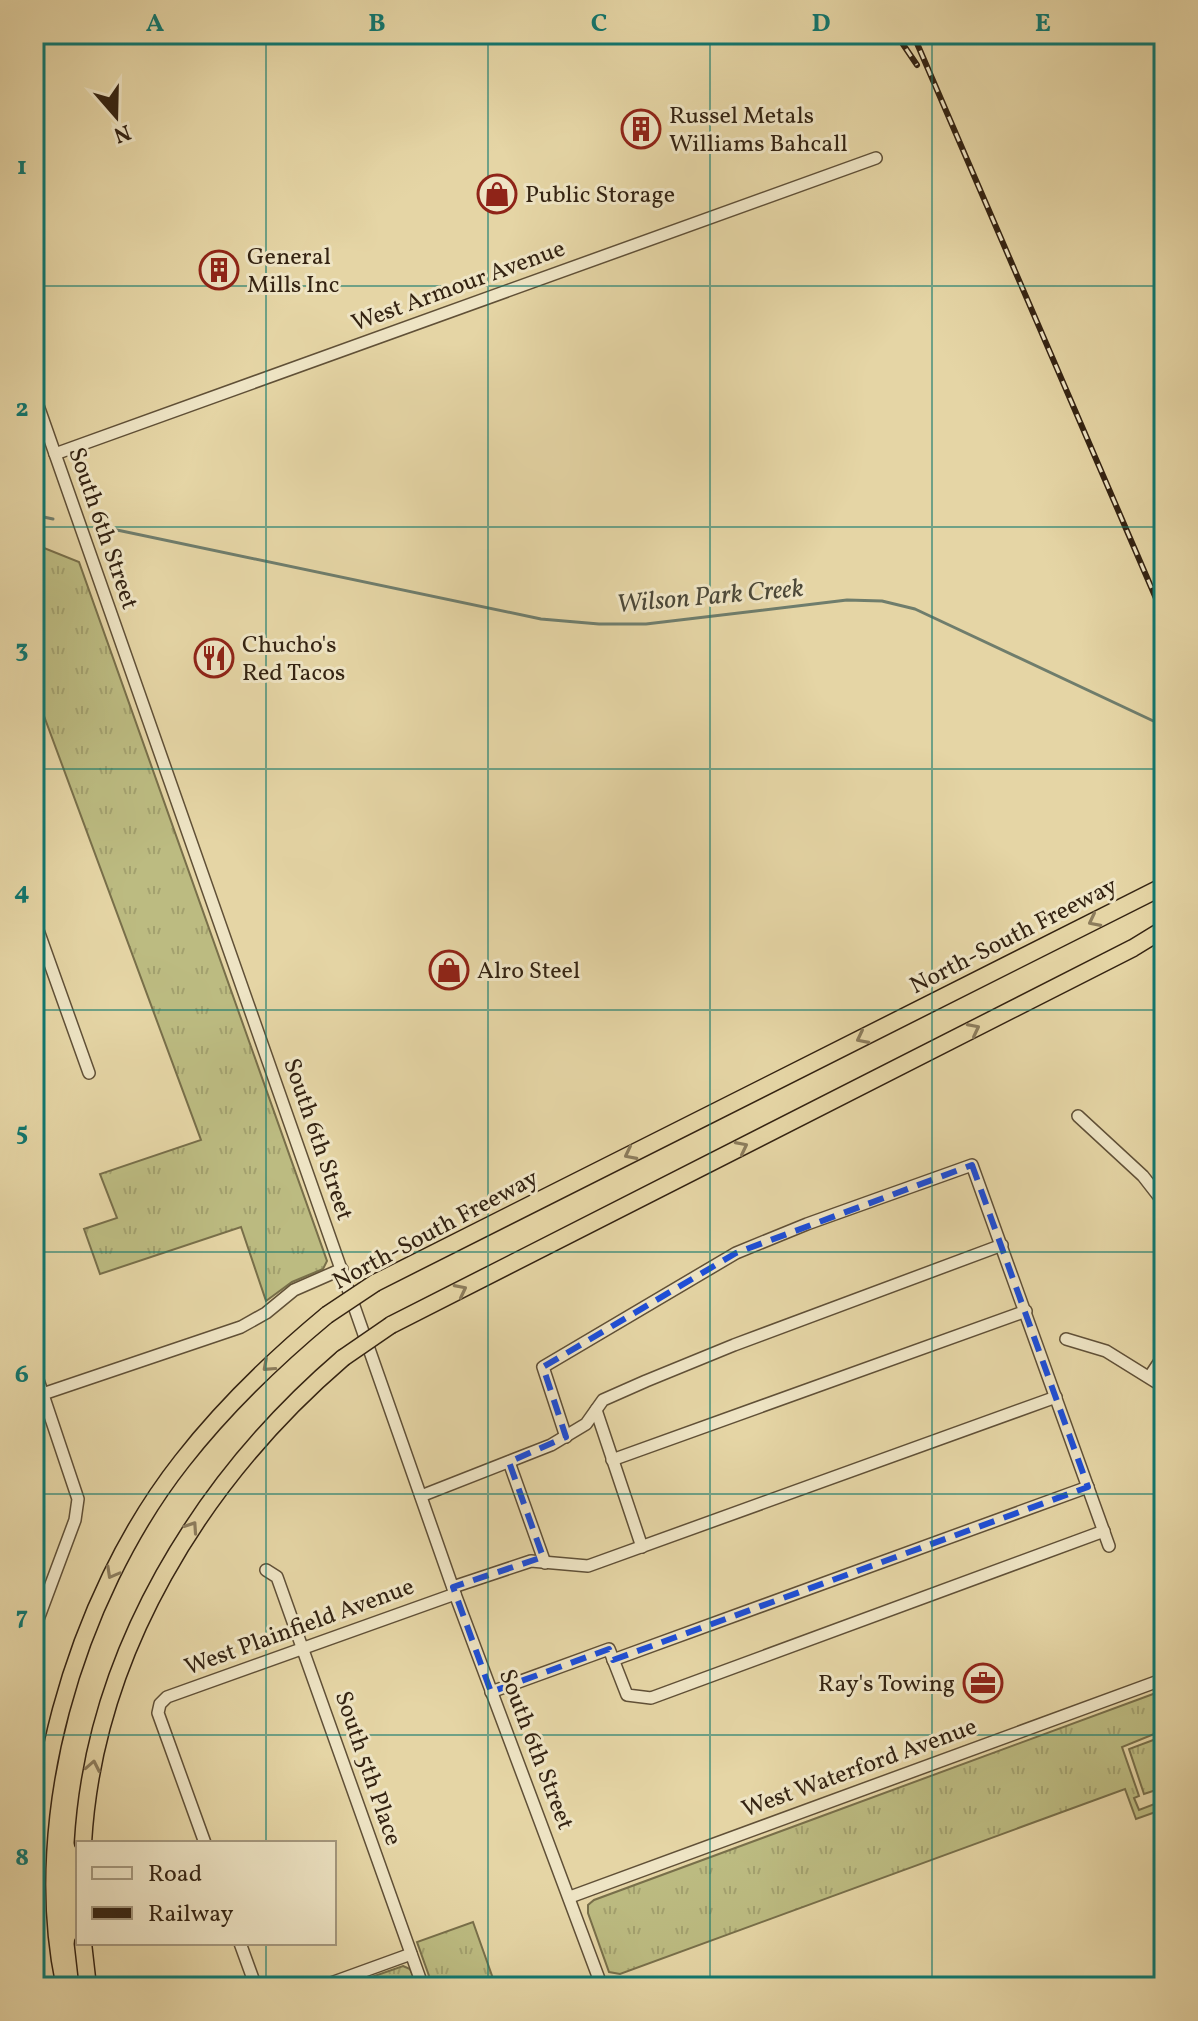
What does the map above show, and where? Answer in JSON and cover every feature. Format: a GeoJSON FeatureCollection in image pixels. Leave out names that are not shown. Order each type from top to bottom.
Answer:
{"type":"FeatureCollection","features":[{"type":"Feature","properties":{"kind":"highway","name":"North-South Freeway"},"geometry":{"type":"LineString","coordinates":[[47,1987],[38,1874],[41,1817],[62,1707],[107,1581],[180,1463],[261,1372],[327,1315],[375,1283],[1164,886]]}},
{"type":"Feature","properties":{"kind":"highway"},"geometry":{"type":"LineString","coordinates":[[83,1841],[90,1785],[110,1700],[155,1590],[182,1543],[227,1477],[279,1417],[343,1358],[391,1325],[1133,948],[1164,929]]}},
{"type":"Feature","properties":{"kind":"highway"},"geometry":{"type":"LineString","coordinates":[[1133,948],[1164,938]]}},
{"type":"Feature","properties":{"kind":"highway"},"geometry":{"type":"LineString","coordinates":[[83,1945],[91,1984]]}},
{"type":"Feature","properties":{"kind":"street","name":"West Armour Avenue"},"geometry":{"type":"LineString","coordinates":[[55,454],[876,158]]}},
{"type":"Feature","properties":{"kind":"street","name":"South 6th Street"},"geometry":{"type":"LineString","coordinates":[[34,394],[454,1590],[602,1987]]}},
{"type":"Feature","properties":{"kind":"street"},"geometry":{"type":"LineString","coordinates":[[34,919],[89,1073]]}},
{"type":"Feature","properties":{"kind":"street"},"geometry":{"type":"LineString","coordinates":[[1078,1116],[1143,1176],[1164,1203]]}},
{"type":"Feature","properties":{"kind":"street"},"geometry":{"type":"LineString","coordinates":[[566,1437],[543,1367],[736,1253],[972,1165],[1109,1546]]}},
{"type":"Feature","properties":{"kind":"street"},"geometry":{"type":"LineString","coordinates":[[421,1496],[566,1437],[586,1424],[603,1400],[734,1345],[1002,1245]]}},
{"type":"Feature","properties":{"kind":"street"},"geometry":{"type":"LineString","coordinates":[[39,1395],[241,1327],[266,1313],[294,1290],[342,1269]]}},
{"type":"Feature","properties":{"kind":"street"},"geometry":{"type":"LineString","coordinates":[[612,1460],[1026,1311]]}},
{"type":"Feature","properties":{"kind":"street"},"geometry":{"type":"LineString","coordinates":[[1066,1339],[1106,1351],[1164,1387]]}},
{"type":"Feature","properties":{"kind":"street"},"geometry":{"type":"LineString","coordinates":[[1150,1376],[1164,1355]]}},
{"type":"Feature","properties":{"kind":"street"},"geometry":{"type":"LineString","coordinates":[[34,1368],[39,1395],[77,1491],[78,1506],[34,1630]]}},
{"type":"Feature","properties":{"kind":"street","name":"West Plainfield Avenue"},"geometry":{"type":"LineString","coordinates":[[204,1841],[158,1713],[160,1704],[167,1697],[531,1561],[588,1566],[1056,1397]]}},
{"type":"Feature","properties":{"kind":"street"},"geometry":{"type":"LineString","coordinates":[[596,1410],[642,1547]]}},
{"type":"Feature","properties":{"kind":"street"},"geometry":{"type":"LineString","coordinates":[[509,1462],[545,1563]]}},
{"type":"Feature","properties":{"kind":"street"},"geometry":{"type":"LineString","coordinates":[[613,1660],[1088,1487]]}},
{"type":"Feature","properties":{"kind":"street"},"geometry":{"type":"LineString","coordinates":[[491,1692],[609,1649],[627,1695],[651,1698],[1104,1531]]}},
{"type":"Feature","properties":{"kind":"street","name":"South 5th Place"},"geometry":{"type":"LineString","coordinates":[[266,1570],[277,1577],[423,1987]]}},
{"type":"Feature","properties":{"kind":"street","name":"West Waterford Avenue"},"geometry":{"type":"LineString","coordinates":[[570,1897],[1164,1679]]}},
{"type":"Feature","properties":{"kind":"street"},"geometry":{"type":"LineString","coordinates":[[241,1945],[256,1987]]}},
{"type":"Feature","properties":{"kind":"street"},"geometry":{"type":"LineString","coordinates":[[320,1987],[411,1954]]}},
{"type":"Feature","properties":{"kind":"highlighted area"},"geometry":{"type":"Polygon","coordinates":[[[972,1165],[1088,1487],[613,1660],[609,1649],[491,1692],[453,1587],[543,1557],[509,1462],[566,1437],[543,1367],[736,1253],[972,1165]]]}},
{"type":"Feature","properties":{"kind":"green space"},"geometry":{"type":"Polygon","coordinates":[[[34,544],[79,562],[327,1261],[323,1269],[292,1282],[266,1301],[241,1227],[100,1274],[84,1229],[117,1218],[100,1174],[201,1140],[34,689],[34,544]]]}},
{"type":"Feature","properties":{"kind":"green space"},"geometry":{"type":"Polygon","coordinates":[[[1164,1690],[1164,1730],[1122,1747],[1139,1796],[1134,1798],[1139,1810],[1160,1802],[1156,1790],[1144,1794],[1129,1749],[1164,1736],[1164,1809],[1136,1819],[1125,1789],[620,1974],[609,1972],[588,1913],[588,1905],[594,1900],[1164,1690]]]}},
{"type":"Feature","properties":{"kind":"green space"},"geometry":{"type":"Polygon","coordinates":[[[473,1922],[496,1987],[433,1987],[417,1942],[473,1922]]]}},
{"type":"Feature","properties":{"kind":"green space"},"geometry":{"type":"Polygon","coordinates":[[[403,1966],[410,1969],[418,1987],[343,1987],[403,1966]]]}},
{"type":"Feature","properties":{"kind":"waterway","name":"Wilson Park Creek"},"geometry":{"type":"LineString","coordinates":[[34,515],[53,519]]}},
{"type":"Feature","properties":{"kind":"waterway","name":"Wilson Park Creek"},"geometry":{"type":"LineString","coordinates":[[98,526],[541,619],[646,624],[847,600],[882,601],[915,609],[1164,726]]}},
{"type":"Feature","properties":{"kind":"railway"},"geometry":{"type":"LineString","coordinates":[[896,34],[917,65]]}},
{"type":"Feature","properties":{"kind":"railway"},"geometry":{"type":"LineString","coordinates":[[913,34],[1164,617]]}},
{"type":"Feature","properties":{"kind":"place","name":"Russel Metals Williams Bahcall"},"geometry":{"type":"Point","coordinates":[641,129]}},
{"type":"Feature","properties":{"kind":"place","name":"Public Storage"},"geometry":{"type":"Point","coordinates":[497,194]}},
{"type":"Feature","properties":{"kind":"place","name":"General Mills Inc"},"geometry":{"type":"Point","coordinates":[219,270]}},
{"type":"Feature","properties":{"kind":"place","name":"Chucho's Red Tacos"},"geometry":{"type":"Point","coordinates":[214,658]}},
{"type":"Feature","properties":{"kind":"place","name":"Alro Steel"},"geometry":{"type":"Point","coordinates":[449,970]}},
{"type":"Feature","properties":{"kind":"place","name":"Ray's Towing"},"geometry":{"type":"Point","coordinates":[983,1683]}}]}
